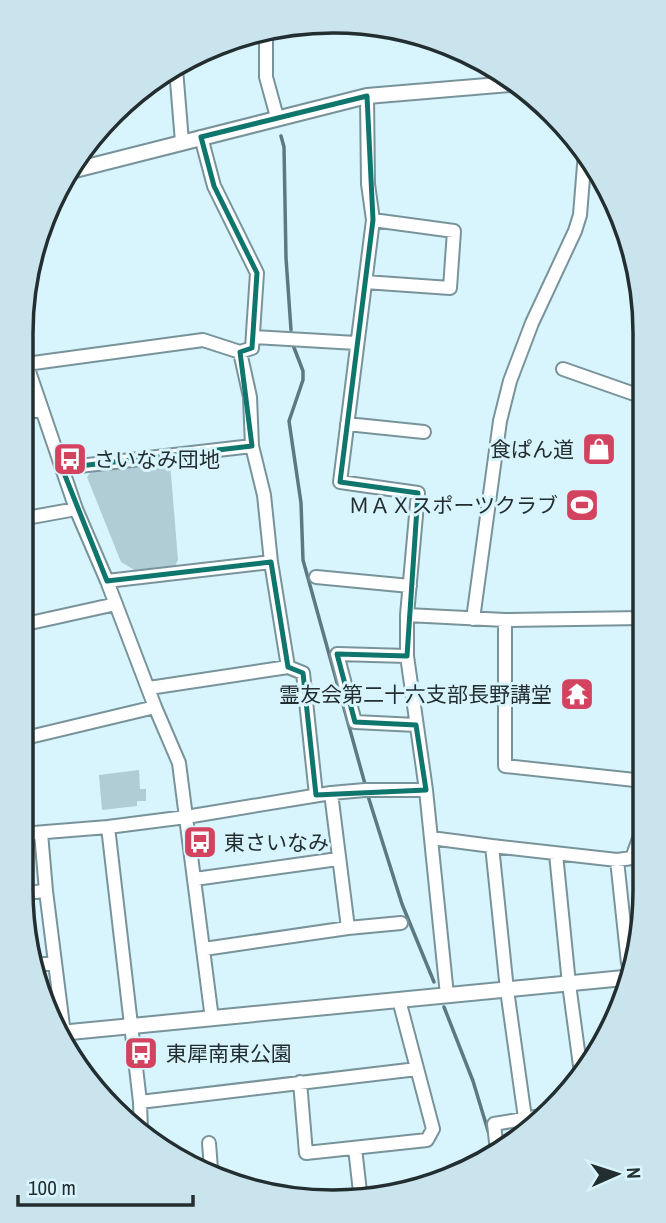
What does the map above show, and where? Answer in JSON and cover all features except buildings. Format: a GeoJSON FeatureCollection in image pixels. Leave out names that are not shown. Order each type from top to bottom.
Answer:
{"type":"FeatureCollection","features":[{"type":"Feature","properties":{"kind":"street"},"geometry":{"type":"LineString","coordinates":[[266,41],[266,76],[277,117]]}},
{"type":"Feature","properties":{"kind":"street"},"geometry":{"type":"LineString","coordinates":[[177,77],[182,142]]}},
{"type":"Feature","properties":{"kind":"street"},"geometry":{"type":"LineString","coordinates":[[83,168],[367,96],[501,85]]}},
{"type":"Feature","properties":{"kind":"street"},"geometry":{"type":"LineString","coordinates":[[367,96],[368,184],[373,219],[340,482],[418,493],[407,615],[407,656],[426,790],[447,995]]}},
{"type":"Feature","properties":{"kind":"street"},"geometry":{"type":"LineString","coordinates":[[33,363],[203,340],[240,352],[252,348],[257,273],[214,186],[201,137]]}},
{"type":"Feature","properties":{"kind":"street"},"geometry":{"type":"LineString","coordinates":[[473,619],[500,421],[510,381],[532,323],[576,231],[584,169]]}},
{"type":"Feature","properties":{"kind":"street"},"geometry":{"type":"LineString","coordinates":[[365,282],[450,288],[454,231],[373,219]]}},
{"type":"Feature","properties":{"kind":"street"},"geometry":{"type":"LineString","coordinates":[[253,337],[356,343]]}},
{"type":"Feature","properties":{"kind":"street"},"geometry":{"type":"LineString","coordinates":[[240,352],[250,397],[253,446],[264,495],[271,562],[288,667]]}},
{"type":"Feature","properties":{"kind":"street"},"geometry":{"type":"LineString","coordinates":[[564,369],[633,393]]}},
{"type":"Feature","properties":{"kind":"street"},"geometry":{"type":"LineString","coordinates":[[33,384],[76,509],[179,763],[212,1019]]}},
{"type":"Feature","properties":{"kind":"street"},"geometry":{"type":"LineString","coordinates":[[33,411],[42,409]]}},
{"type":"Feature","properties":{"kind":"street"},"geometry":{"type":"LineString","coordinates":[[347,424],[424,432]]}},
{"type":"Feature","properties":{"kind":"street"},"geometry":{"type":"LineString","coordinates":[[62,468],[253,446]]}},
{"type":"Feature","properties":{"kind":"street"},"geometry":{"type":"LineString","coordinates":[[33,517],[76,509]]}},
{"type":"Feature","properties":{"kind":"street"},"geometry":{"type":"LineString","coordinates":[[107,581],[271,562]]}},
{"type":"Feature","properties":{"kind":"street"},"geometry":{"type":"LineString","coordinates":[[316,577],[410,586]]}},
{"type":"Feature","properties":{"kind":"street"},"geometry":{"type":"LineString","coordinates":[[33,622],[116,604]]}},
{"type":"Feature","properties":{"kind":"street"},"geometry":{"type":"LineString","coordinates":[[407,615],[505,620],[633,618]]}},
{"type":"Feature","properties":{"kind":"street"},"geometry":{"type":"LineString","coordinates":[[505,620],[505,765],[633,780]]}},
{"type":"Feature","properties":{"kind":"street"},"geometry":{"type":"LineString","coordinates":[[407,656],[337,654],[355,722],[416,725]]}},
{"type":"Feature","properties":{"kind":"street"},"geometry":{"type":"LineString","coordinates":[[149,688],[288,667],[303,673],[316,795]]}},
{"type":"Feature","properties":{"kind":"street"},"geometry":{"type":"LineString","coordinates":[[33,735],[155,707]]}},
{"type":"Feature","properties":{"kind":"street"},"geometry":{"type":"LineString","coordinates":[[33,833],[186,817],[331,793],[426,790]]}},
{"type":"Feature","properties":{"kind":"street"},"geometry":{"type":"LineString","coordinates":[[331,793],[348,928]]}},
{"type":"Feature","properties":{"kind":"street"},"geometry":{"type":"LineString","coordinates":[[108,827],[141,1120]]}},
{"type":"Feature","properties":{"kind":"street"},"geometry":{"type":"LineString","coordinates":[[41,833],[61,1016]]}},
{"type":"Feature","properties":{"kind":"street"},"geometry":{"type":"LineString","coordinates":[[431,838],[617,860],[632,858],[633,855]]}},
{"type":"Feature","properties":{"kind":"street"},"geometry":{"type":"LineString","coordinates":[[492,846],[507,990],[525,1118],[495,1124],[496,1141]]}},
{"type":"Feature","properties":{"kind":"street"},"geometry":{"type":"LineString","coordinates":[[556,854],[579,1061]]}},
{"type":"Feature","properties":{"kind":"street"},"geometry":{"type":"LineString","coordinates":[[195,879],[338,859]]}},
{"type":"Feature","properties":{"kind":"street"},"geometry":{"type":"LineString","coordinates":[[617,860],[627,950]]}},
{"type":"Feature","properties":{"kind":"street"},"geometry":{"type":"LineString","coordinates":[[33,892],[46,891]]}},
{"type":"Feature","properties":{"kind":"street"},"geometry":{"type":"LineString","coordinates":[[204,949],[401,923]]}},
{"type":"Feature","properties":{"kind":"street"},"geometry":{"type":"LineString","coordinates":[[42,964],[55,962]]}},
{"type":"Feature","properties":{"kind":"street"},"geometry":{"type":"LineString","coordinates":[[70,1035],[131,1026],[620,978]]}},
{"type":"Feature","properties":{"kind":"street"},"geometry":{"type":"LineString","coordinates":[[300,1082],[306,1153],[427,1140],[433,1129],[399,1000]]}},
{"type":"Feature","properties":{"kind":"street"},"geometry":{"type":"LineString","coordinates":[[140,1102],[417,1069]]}},
{"type":"Feature","properties":{"kind":"street"},"geometry":{"type":"LineString","coordinates":[[209,1143],[211,1164]]}},
{"type":"Feature","properties":{"kind":"street"},"geometry":{"type":"LineString","coordinates":[[355,1148],[360,1188]]}},
{"type":"Feature","properties":{"kind":"highlighted area"},"geometry":{"type":"Polygon","coordinates":[[[367,96],[373,220],[340,482],[418,493],[407,656],[337,654],[355,722],[416,725],[426,790],[316,795],[303,673],[288,667],[271,562],[107,581],[62,468],[252,446],[240,352],[252,348],[257,273],[214,186],[201,137],[367,96]]]}},
{"type":"Feature","properties":{"kind":"green space"},"geometry":{"type":"Polygon","coordinates":[[[170,462],[178,560],[175,566],[136,571],[121,562],[87,477],[93,469],[170,462]]]}},
{"type":"Feature","properties":{"kind":"green space"},"geometry":{"type":"Polygon","coordinates":[[[139,770],[140,789],[146,789],[146,801],[137,801],[137,806],[102,810],[99,775],[139,770]]]}},
{"type":"Feature","properties":{"kind":"waterway"},"geometry":{"type":"LineString","coordinates":[[281,136],[284,147],[286,258],[291,330]]}},
{"type":"Feature","properties":{"kind":"waterway"},"geometry":{"type":"LineString","coordinates":[[293,345],[303,371],[303,380],[289,421],[301,503],[303,560],[365,784]]}},
{"type":"Feature","properties":{"kind":"waterway"},"geometry":{"type":"LineString","coordinates":[[368,796],[402,904],[434,982]]}},
{"type":"Feature","properties":{"kind":"waterway"},"geometry":{"type":"LineString","coordinates":[[444,1007],[473,1081],[489,1134]]}},
{"type":"Feature","properties":{"kind":"place","name":"食ぱん道"},"geometry":{"type":"Point","coordinates":[599,449]}},
{"type":"Feature","properties":{"kind":"place","name":"さいなみ団地"},"geometry":{"type":"Point","coordinates":[70,459]}},
{"type":"Feature","properties":{"kind":"place","name":"ＭＡＸスポーツクラブ"},"geometry":{"type":"Point","coordinates":[582,505]}},
{"type":"Feature","properties":{"kind":"place","name":"霊友会第二十六支部長野講堂"},"geometry":{"type":"Point","coordinates":[577,694]}},
{"type":"Feature","properties":{"kind":"place","name":"東さいなみ"},"geometry":{"type":"Point","coordinates":[200,842]}},
{"type":"Feature","properties":{"kind":"place","name":"東犀南東公園"},"geometry":{"type":"Point","coordinates":[141,1053]}}]}
